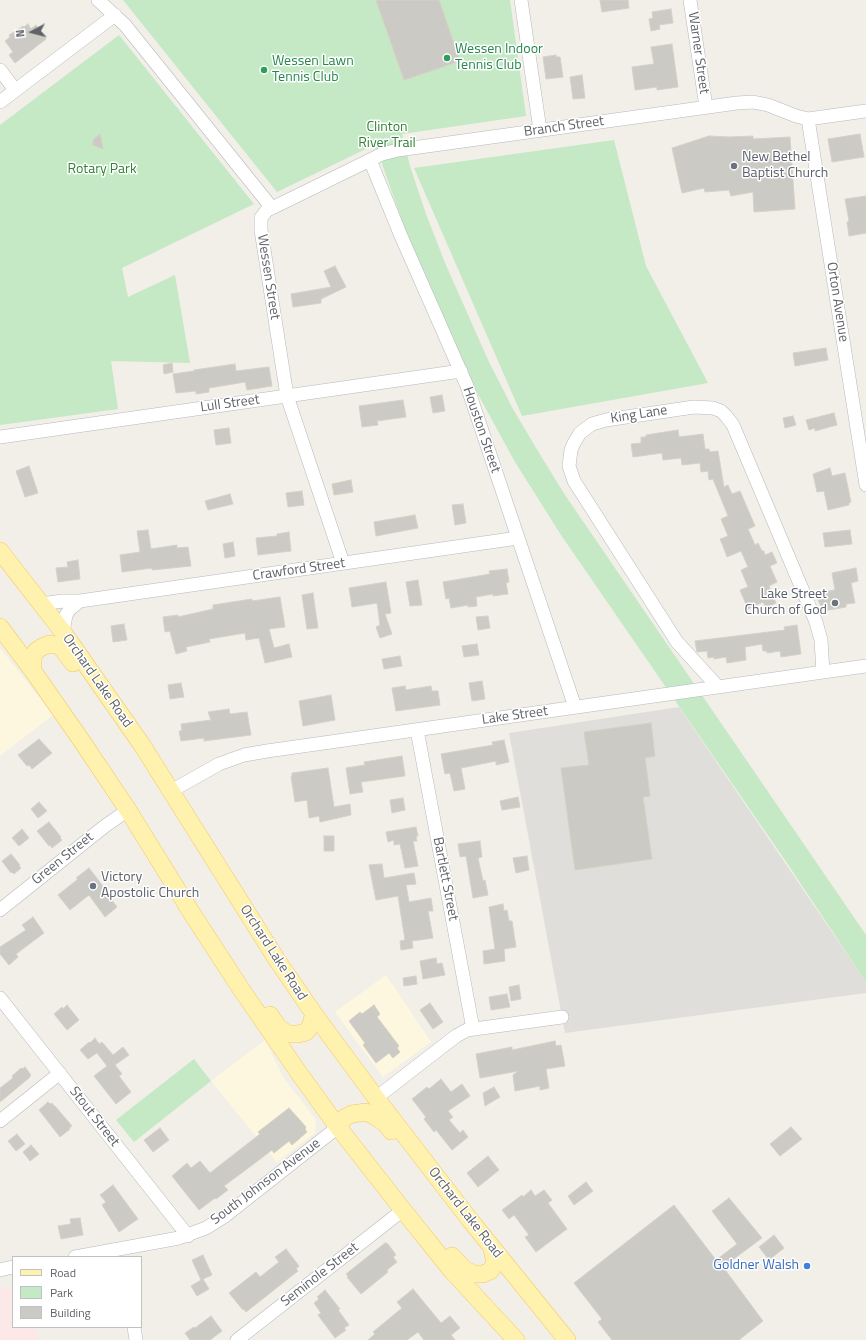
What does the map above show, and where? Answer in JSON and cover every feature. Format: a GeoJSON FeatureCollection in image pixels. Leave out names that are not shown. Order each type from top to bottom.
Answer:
{"type":"FeatureCollection","features":[{"type":"Feature","properties":{"kind":"main road","name":"Orchard Lake Road"},"geometry":{"type":"LineString","coordinates":[[0,551],[63,632],[142,745],[277,960],[314,1014],[376,1098],[470,1220],[568,1340]]}},
{"type":"Feature","properties":{"kind":"main road"},"geometry":{"type":"LineString","coordinates":[[0,627],[33,671],[128,810],[190,912],[240,989],[338,1127],[452,1271],[516,1340]]}},
{"type":"Feature","properties":{"kind":"main road"},"geometry":{"type":"LineString","coordinates":[[33,671],[33,657],[36,652],[42,647],[50,644],[60,646],[129,743],[142,745]]}},
{"type":"Feature","properties":{"kind":"main road"},"geometry":{"type":"LineString","coordinates":[[190,912],[208,921],[278,1027],[288,1034],[306,1032],[310,1027],[314,1014]]}},
{"type":"Feature","properties":{"kind":"main road"},"geometry":{"type":"LineString","coordinates":[[338,1127],[344,1118],[359,1112],[366,1112],[381,1120],[386,1124],[456,1214],[470,1220]]}},
{"type":"Feature","properties":{"kind":"main road"},"geometry":{"type":"LineString","coordinates":[[403,1210],[417,1212],[465,1270],[479,1274],[490,1271],[495,1264],[492,1248]]}},
{"type":"Feature","properties":{"kind":"street"},"geometry":{"type":"LineString","coordinates":[[98,0],[125,25],[272,208]]}},
{"type":"Feature","properties":{"kind":"street"},"geometry":{"type":"LineString","coordinates":[[521,0],[540,130]]}},
{"type":"Feature","properties":{"kind":"street","name":"Warner Street"},"geometry":{"type":"LineString","coordinates":[[690,0],[706,107]]}},
{"type":"Feature","properties":{"kind":"street"},"geometry":{"type":"LineString","coordinates":[[0,102],[115,15]]}},
{"type":"Feature","properties":{"kind":"street"},"geometry":{"type":"LineString","coordinates":[[0,70],[16,90]]}},
{"type":"Feature","properties":{"kind":"street","name":"Branch Street"},"geometry":{"type":"LineString","coordinates":[[272,208],[382,154],[398,150],[737,102],[752,102],[768,105],[808,119],[866,111]]}},
{"type":"Feature","properties":{"kind":"street","name":"Orton Avenue"},"geometry":{"type":"LineString","coordinates":[[808,119],[866,485]]}},
{"type":"Feature","properties":{"kind":"street","name":"Houston Street"},"geometry":{"type":"LineString","coordinates":[[370,160],[401,236],[461,371],[575,707]]}},
{"type":"Feature","properties":{"kind":"street","name":"Wessen Street"},"geometry":{"type":"LineString","coordinates":[[272,208],[267,210],[261,218],[261,230],[287,396],[343,563]]}},
{"type":"Feature","properties":{"kind":"street","name":"Lull Street"},"geometry":{"type":"LineString","coordinates":[[0,437],[461,371]]}},
{"type":"Feature","properties":{"kind":"street","name":"King Lane"},"geometry":{"type":"LineString","coordinates":[[718,687],[673,636],[574,481],[569,466],[572,446],[580,433],[592,424],[606,420],[699,406],[713,408],[726,416],[732,425],[816,622],[821,640],[823,672]]}},
{"type":"Feature","properties":{"kind":"street","name":"Crawford Street"},"geometry":{"type":"LineString","coordinates":[[42,604],[63,601],[80,601],[518,538]]}},
{"type":"Feature","properties":{"kind":"street"},"geometry":{"type":"LineString","coordinates":[[63,632],[66,615],[70,609],[80,601]]}},
{"type":"Feature","properties":{"kind":"street","name":"Lake Street"},"geometry":{"type":"LineString","coordinates":[[171,791],[219,764],[244,755],[866,666]]}},
{"type":"Feature","properties":{"kind":"street","name":"Bartlett Street"},"geometry":{"type":"LineString","coordinates":[[417,730],[473,1029]]}},
{"type":"Feature","properties":{"kind":"street","name":"Green Street"},"geometry":{"type":"LineString","coordinates":[[0,910],[105,826],[128,810]]}},
{"type":"Feature","properties":{"kind":"street","name":"Stout Street"},"geometry":{"type":"LineString","coordinates":[[0,998],[188,1236]]}},
{"type":"Feature","properties":{"kind":"street"},"geometry":{"type":"LineString","coordinates":[[376,1098],[456,1036],[473,1029],[562,1017]]}},
{"type":"Feature","properties":{"kind":"street"},"geometry":{"type":"LineString","coordinates":[[0,1121],[60,1073]]}},
{"type":"Feature","properties":{"kind":"street","name":"South Johnson Avenue"},"geometry":{"type":"LineString","coordinates":[[87,1256],[123,1253],[188,1236],[206,1228],[225,1216],[338,1127]]}},
{"type":"Feature","properties":{"kind":"street","name":"Seminole Street"},"geometry":{"type":"LineString","coordinates":[[237,1340],[403,1210]]}},
{"type":"Feature","properties":{"kind":"street"},"geometry":{"type":"LineString","coordinates":[[0,1270],[12,1268]]}},
{"type":"Feature","properties":{"kind":"street"},"geometry":{"type":"LineString","coordinates":[[134,1328],[136,1340]]}},
{"type":"Feature","properties":{"kind":"shaded area"},"geometry":{"type":"Polygon","coordinates":[[[0,648],[53,715],[0,756],[0,648]]]}},
{"type":"Feature","properties":{"kind":"shaded area"},"geometry":{"type":"Polygon","coordinates":[[[679,707],[866,982],[866,993],[565,1033],[509,733],[679,707]]]}},
{"type":"Feature","properties":{"kind":"shaded area"},"geometry":{"type":"Polygon","coordinates":[[[386,975],[431,1042],[383,1077],[335,1012],[386,975]]]}},
{"type":"Feature","properties":{"kind":"shaded area"},"geometry":{"type":"Polygon","coordinates":[[[265,1040],[283,1077],[316,1120],[315,1133],[277,1162],[211,1081],[265,1040]]]}},
{"type":"Feature","properties":{"kind":"shaded area"},"geometry":{"type":"Polygon","coordinates":[[[12,1286],[12,1328],[37,1328],[39,1340],[0,1340],[0,1288],[12,1286]]]}},
{"type":"Feature","properties":{"kind":"green space","name":"Clinton River Trail"},"geometry":{"type":"Polygon","coordinates":[[[123,0],[510,0],[526,116],[402,134],[410,166],[426,214],[445,263],[489,362],[513,409],[536,448],[565,495],[866,935],[866,982],[789,866],[561,535],[515,462],[468,376],[415,257],[374,145],[277,192],[123,0]]]}},
{"type":"Feature","properties":{"kind":"green space","name":"Rotary Park"},"geometry":{"type":"Polygon","coordinates":[[[119,35],[254,204],[122,268],[128,297],[175,275],[190,363],[111,361],[118,409],[0,425],[0,125],[119,35]]]}},
{"type":"Feature","properties":{"kind":"green space"},"geometry":{"type":"Polygon","coordinates":[[[614,140],[646,266],[708,383],[522,416],[414,168],[614,140]]]}},
{"type":"Feature","properties":{"kind":"green space"},"geometry":{"type":"Polygon","coordinates":[[[194,1059],[211,1081],[134,1142],[116,1120],[194,1059]]]}},
{"type":"Feature","properties":{"kind":"building"},"geometry":{"type":"Polygon","coordinates":[[[376,0],[439,0],[460,61],[404,80],[376,0]]]}},
{"type":"Feature","properties":{"kind":"building"},"geometry":{"type":"Polygon","coordinates":[[[600,0],[628,0],[629,8],[602,12],[600,0]]]}},
{"type":"Feature","properties":{"kind":"building"},"geometry":{"type":"Polygon","coordinates":[[[671,9],[673,23],[659,25],[660,29],[651,31],[649,19],[653,18],[652,12],[671,9]]]}},
{"type":"Feature","properties":{"kind":"building"},"geometry":{"type":"Polygon","coordinates":[[[28,24],[31,29],[36,25],[46,39],[15,63],[9,55],[13,52],[5,41],[10,37],[9,35],[28,24]]]}},
{"type":"Feature","properties":{"kind":"building"},"geometry":{"type":"Polygon","coordinates":[[[672,44],[678,87],[657,90],[657,87],[635,90],[632,67],[654,64],[651,47],[672,44]]]}},
{"type":"Feature","properties":{"kind":"building"},"geometry":{"type":"Polygon","coordinates":[[[556,55],[556,57],[560,57],[563,77],[546,79],[543,57],[556,55]]]}},
{"type":"Feature","properties":{"kind":"building"},"geometry":{"type":"Polygon","coordinates":[[[582,75],[585,98],[573,99],[570,77],[582,75]]]}},
{"type":"Feature","properties":{"kind":"building"},"geometry":{"type":"Polygon","coordinates":[[[100,134],[103,149],[93,145],[93,140],[100,134]]]}},
{"type":"Feature","properties":{"kind":"building"},"geometry":{"type":"Polygon","coordinates":[[[860,134],[864,157],[832,162],[828,139],[860,134]]]}},
{"type":"Feature","properties":{"kind":"building","name":"New Bethel Baptist Church"},"geometry":{"type":"Polygon","coordinates":[[[709,136],[753,136],[753,139],[790,137],[795,209],[754,212],[753,192],[731,196],[729,190],[705,192],[704,188],[682,193],[672,148],[709,136]]]}},
{"type":"Feature","properties":{"kind":"building"},"geometry":{"type":"Polygon","coordinates":[[[866,196],[866,233],[849,236],[847,222],[849,221],[845,199],[866,196]]]}},
{"type":"Feature","properties":{"kind":"building"},"geometry":{"type":"Polygon","coordinates":[[[335,266],[346,287],[321,299],[321,303],[293,307],[291,294],[331,287],[324,271],[335,266]]]}},
{"type":"Feature","properties":{"kind":"building"},"geometry":{"type":"Polygon","coordinates":[[[826,348],[828,360],[795,366],[793,353],[826,348]]]}},
{"type":"Feature","properties":{"kind":"building"},"geometry":{"type":"Polygon","coordinates":[[[172,363],[173,372],[164,374],[163,365],[172,363]]]}},
{"type":"Feature","properties":{"kind":"building"},"geometry":{"type":"Polygon","coordinates":[[[235,364],[236,371],[269,367],[272,386],[247,390],[245,382],[209,388],[209,392],[196,394],[196,391],[176,393],[173,374],[235,364]]]}},
{"type":"Feature","properties":{"kind":"building"},"geometry":{"type":"Polygon","coordinates":[[[442,395],[445,411],[433,413],[430,397],[442,395]]]}},
{"type":"Feature","properties":{"kind":"building"},"geometry":{"type":"Polygon","coordinates":[[[403,400],[406,417],[377,421],[378,425],[362,427],[359,406],[403,400]]]}},
{"type":"Feature","properties":{"kind":"building"},"geometry":{"type":"Polygon","coordinates":[[[834,413],[837,425],[815,431],[815,428],[809,430],[806,420],[834,413]]]}},
{"type":"Feature","properties":{"kind":"building"},"geometry":{"type":"Polygon","coordinates":[[[793,416],[796,425],[785,428],[783,418],[793,416]]]}},
{"type":"Feature","properties":{"kind":"building"},"geometry":{"type":"Polygon","coordinates":[[[229,428],[231,443],[216,445],[214,430],[229,428]]]}},
{"type":"Feature","properties":{"kind":"building"},"geometry":{"type":"Polygon","coordinates":[[[678,430],[679,437],[703,434],[705,449],[709,449],[710,452],[718,451],[724,487],[728,485],[732,494],[740,491],[755,526],[748,529],[755,545],[758,543],[765,555],[772,552],[777,563],[770,566],[777,582],[769,586],[776,603],[766,608],[763,602],[748,609],[740,590],[748,587],[741,570],[748,567],[741,551],[727,557],[720,539],[728,536],[721,519],[728,516],[713,479],[709,480],[708,471],[701,472],[700,463],[682,465],[681,458],[663,460],[662,453],[633,457],[631,444],[641,443],[641,437],[678,430]]]}},
{"type":"Feature","properties":{"kind":"building"},"geometry":{"type":"Polygon","coordinates":[[[29,466],[38,493],[25,497],[16,471],[29,466]]]}},
{"type":"Feature","properties":{"kind":"building"},"geometry":{"type":"Polygon","coordinates":[[[830,468],[832,476],[845,473],[851,502],[849,505],[828,510],[824,491],[817,492],[813,474],[830,468]]]}},
{"type":"Feature","properties":{"kind":"building"},"geometry":{"type":"Polygon","coordinates":[[[351,480],[353,492],[334,495],[332,484],[351,480]]]}},
{"type":"Feature","properties":{"kind":"building"},"geometry":{"type":"Polygon","coordinates":[[[302,491],[304,505],[288,507],[286,493],[302,491]]]}},
{"type":"Feature","properties":{"kind":"building"},"geometry":{"type":"Polygon","coordinates":[[[230,494],[233,504],[208,510],[205,501],[230,494]]]}},
{"type":"Feature","properties":{"kind":"building"},"geometry":{"type":"Polygon","coordinates":[[[463,504],[466,523],[455,525],[452,505],[463,504]]]}},
{"type":"Feature","properties":{"kind":"building"},"geometry":{"type":"Polygon","coordinates":[[[415,515],[418,528],[376,536],[374,522],[415,515]]]}},
{"type":"Feature","properties":{"kind":"building"},"geometry":{"type":"Polygon","coordinates":[[[148,530],[151,549],[177,545],[177,548],[188,547],[191,566],[152,570],[152,568],[122,572],[120,555],[140,552],[137,531],[148,530]]]}},
{"type":"Feature","properties":{"kind":"building"},"geometry":{"type":"Polygon","coordinates":[[[850,530],[852,544],[825,547],[823,533],[850,530]]]}},
{"type":"Feature","properties":{"kind":"building"},"geometry":{"type":"Polygon","coordinates":[[[289,532],[291,551],[258,555],[256,538],[277,536],[277,534],[289,532]]]}},
{"type":"Feature","properties":{"kind":"building"},"geometry":{"type":"Polygon","coordinates":[[[233,542],[235,556],[225,558],[223,544],[233,542]]]}},
{"type":"Feature","properties":{"kind":"building"},"geometry":{"type":"Polygon","coordinates":[[[78,560],[80,579],[58,582],[56,568],[68,567],[67,562],[78,560]]]}},
{"type":"Feature","properties":{"kind":"building"},"geometry":{"type":"Polygon","coordinates":[[[856,568],[858,581],[851,583],[855,603],[846,604],[846,607],[823,611],[815,593],[835,590],[832,573],[856,568]]]}},
{"type":"Feature","properties":{"kind":"building"},"geometry":{"type":"Polygon","coordinates":[[[507,569],[509,582],[506,583],[508,594],[493,596],[493,594],[476,597],[477,606],[468,607],[468,605],[451,608],[449,598],[446,599],[443,582],[490,574],[489,571],[507,569]]]}},
{"type":"Feature","properties":{"kind":"building"},"geometry":{"type":"Polygon","coordinates":[[[418,580],[422,605],[410,606],[406,582],[418,580]]]}},
{"type":"Feature","properties":{"kind":"building"},"geometry":{"type":"Polygon","coordinates":[[[386,582],[391,613],[385,614],[392,634],[380,638],[376,627],[380,625],[377,603],[352,607],[349,588],[386,582]]]}},
{"type":"Feature","properties":{"kind":"building"},"geometry":{"type":"Polygon","coordinates":[[[313,593],[318,628],[307,629],[302,595],[313,593]]]}},
{"type":"Feature","properties":{"kind":"building"},"geometry":{"type":"Polygon","coordinates":[[[280,597],[285,627],[269,629],[274,648],[289,644],[292,657],[265,663],[259,638],[246,640],[245,633],[209,639],[210,642],[186,647],[187,651],[176,654],[170,631],[165,632],[163,617],[178,615],[178,617],[213,609],[213,605],[252,599],[252,601],[280,597]]]}},
{"type":"Feature","properties":{"kind":"building"},"geometry":{"type":"Polygon","coordinates":[[[488,616],[490,628],[478,630],[476,617],[488,616]]]}},
{"type":"Feature","properties":{"kind":"building"},"geometry":{"type":"Polygon","coordinates":[[[124,624],[127,640],[113,642],[111,626],[124,624]]]}},
{"type":"Feature","properties":{"kind":"building"},"geometry":{"type":"Polygon","coordinates":[[[797,625],[801,654],[781,657],[780,651],[767,653],[767,651],[763,651],[762,644],[745,647],[746,660],[727,663],[726,657],[714,659],[714,657],[708,658],[707,651],[697,652],[695,641],[785,630],[784,627],[797,625]]]}},
{"type":"Feature","properties":{"kind":"building"},"geometry":{"type":"Polygon","coordinates":[[[477,644],[479,655],[464,657],[462,646],[477,644]]]}},
{"type":"Feature","properties":{"kind":"building"},"geometry":{"type":"Polygon","coordinates":[[[400,656],[402,666],[384,669],[382,659],[400,656]]]}},
{"type":"Feature","properties":{"kind":"building"},"geometry":{"type":"Polygon","coordinates":[[[482,681],[485,699],[472,701],[469,683],[482,681]]]}},
{"type":"Feature","properties":{"kind":"building"},"geometry":{"type":"Polygon","coordinates":[[[181,683],[184,697],[170,699],[168,685],[181,683]]]}},
{"type":"Feature","properties":{"kind":"building"},"geometry":{"type":"Polygon","coordinates":[[[405,686],[406,690],[431,686],[432,691],[438,691],[440,705],[396,711],[392,688],[405,686]]]}},
{"type":"Feature","properties":{"kind":"building"},"geometry":{"type":"Polygon","coordinates":[[[331,695],[335,720],[303,726],[299,701],[331,695]]]}},
{"type":"Feature","properties":{"kind":"building"},"geometry":{"type":"Polygon","coordinates":[[[229,709],[230,714],[247,712],[251,735],[204,741],[204,738],[181,741],[179,731],[182,731],[181,724],[211,720],[208,712],[229,709]]]}},
{"type":"Feature","properties":{"kind":"building"},"geometry":{"type":"Polygon","coordinates":[[[651,723],[655,756],[645,758],[650,796],[643,797],[652,859],[575,870],[561,768],[589,765],[584,732],[651,723]]]}},
{"type":"Feature","properties":{"kind":"building"},"geometry":{"type":"Polygon","coordinates":[[[39,739],[52,753],[32,769],[29,765],[27,766],[18,755],[39,739]]]}},
{"type":"Feature","properties":{"kind":"building"},"geometry":{"type":"Polygon","coordinates":[[[504,740],[509,762],[496,765],[496,761],[461,768],[465,789],[454,791],[450,773],[445,774],[441,754],[493,745],[492,742],[504,740]]]}},
{"type":"Feature","properties":{"kind":"building"},"geometry":{"type":"Polygon","coordinates":[[[402,756],[405,776],[361,782],[363,792],[350,794],[346,768],[365,765],[364,762],[402,756]]]}},
{"type":"Feature","properties":{"kind":"building"},"geometry":{"type":"Polygon","coordinates":[[[328,768],[334,807],[350,804],[351,815],[320,822],[319,816],[309,818],[307,800],[295,802],[291,776],[292,773],[328,768]]]}},
{"type":"Feature","properties":{"kind":"building"},"geometry":{"type":"Polygon","coordinates":[[[518,797],[520,807],[502,810],[500,801],[518,797]]]}},
{"type":"Feature","properties":{"kind":"building"},"geometry":{"type":"Polygon","coordinates":[[[403,798],[405,810],[392,813],[390,800],[403,798]]]}},
{"type":"Feature","properties":{"kind":"building"},"geometry":{"type":"Polygon","coordinates":[[[39,802],[47,811],[38,818],[31,809],[39,802]]]}},
{"type":"Feature","properties":{"kind":"building"},"geometry":{"type":"Polygon","coordinates":[[[49,822],[62,840],[52,848],[37,831],[49,822]]]}},
{"type":"Feature","properties":{"kind":"building"},"geometry":{"type":"Polygon","coordinates":[[[416,827],[418,836],[416,836],[417,841],[413,841],[418,866],[405,868],[400,844],[394,845],[394,840],[388,842],[386,832],[416,827]]]}},
{"type":"Feature","properties":{"kind":"building"},"geometry":{"type":"Polygon","coordinates":[[[22,829],[29,838],[19,846],[12,838],[22,829]]]}},
{"type":"Feature","properties":{"kind":"building"},"geometry":{"type":"Polygon","coordinates":[[[324,836],[334,836],[334,851],[324,851],[324,836]]]}},
{"type":"Feature","properties":{"kind":"building"},"geometry":{"type":"Polygon","coordinates":[[[480,841],[482,857],[478,858],[488,895],[473,898],[466,856],[460,857],[458,844],[480,841]]]}},
{"type":"Feature","properties":{"kind":"building"},"geometry":{"type":"Polygon","coordinates":[[[11,854],[21,868],[14,874],[12,872],[11,873],[2,861],[11,854]]]}},
{"type":"Feature","properties":{"kind":"building"},"geometry":{"type":"Polygon","coordinates":[[[527,856],[529,870],[516,873],[513,858],[527,856]]]}},
{"type":"Feature","properties":{"kind":"building"},"geometry":{"type":"Polygon","coordinates":[[[382,864],[384,878],[414,873],[416,884],[406,885],[409,902],[431,898],[433,911],[428,911],[433,938],[412,941],[413,948],[401,950],[400,941],[405,940],[398,896],[376,900],[369,865],[382,864]]]}},
{"type":"Feature","properties":{"kind":"building","name":"Victory Apostolic Church"},"geometry":{"type":"Polygon","coordinates":[[[89,868],[117,907],[105,917],[89,895],[70,910],[58,895],[89,868]]]}},
{"type":"Feature","properties":{"kind":"building"},"geometry":{"type":"Polygon","coordinates":[[[503,904],[504,911],[507,910],[509,921],[512,921],[516,947],[504,949],[505,961],[484,964],[483,951],[495,949],[489,907],[503,904]]]}},
{"type":"Feature","properties":{"kind":"building"},"geometry":{"type":"Polygon","coordinates":[[[33,917],[44,933],[16,954],[18,957],[9,965],[0,954],[0,947],[26,930],[22,925],[33,917]]]}},
{"type":"Feature","properties":{"kind":"building"},"geometry":{"type":"Polygon","coordinates":[[[436,958],[437,964],[442,963],[445,975],[423,979],[420,961],[436,958]]]}},
{"type":"Feature","properties":{"kind":"building"},"geometry":{"type":"Polygon","coordinates":[[[416,976],[417,984],[404,986],[403,978],[416,976]]]}},
{"type":"Feature","properties":{"kind":"building"},"geometry":{"type":"Polygon","coordinates":[[[519,985],[521,999],[511,1001],[509,987],[519,985]]]}},
{"type":"Feature","properties":{"kind":"building"},"geometry":{"type":"Polygon","coordinates":[[[507,994],[510,1007],[491,1010],[489,997],[507,994]]]}},
{"type":"Feature","properties":{"kind":"building"},"geometry":{"type":"Polygon","coordinates":[[[430,1003],[443,1022],[433,1029],[420,1010],[430,1003]]]}},
{"type":"Feature","properties":{"kind":"building"},"geometry":{"type":"Polygon","coordinates":[[[67,1005],[79,1020],[67,1030],[54,1014],[62,1007],[63,1009],[67,1005]]]}},
{"type":"Feature","properties":{"kind":"building"},"geometry":{"type":"Polygon","coordinates":[[[374,1005],[380,1014],[377,1017],[399,1046],[397,1048],[400,1052],[393,1058],[389,1053],[376,1063],[363,1045],[365,1043],[349,1021],[360,1012],[362,1014],[374,1005]]]}},
{"type":"Feature","properties":{"kind":"building"},"geometry":{"type":"Polygon","coordinates":[[[95,1038],[99,1044],[102,1042],[113,1055],[123,1047],[129,1055],[115,1065],[122,1074],[119,1076],[131,1092],[116,1104],[94,1076],[107,1066],[97,1053],[88,1059],[80,1050],[95,1038]]]}},
{"type":"Feature","properties":{"kind":"building"},"geometry":{"type":"Polygon","coordinates":[[[555,1041],[556,1046],[561,1045],[565,1066],[546,1069],[549,1088],[540,1090],[540,1086],[515,1091],[513,1075],[518,1071],[480,1078],[476,1054],[512,1047],[512,1050],[555,1041]]]}},
{"type":"Feature","properties":{"kind":"building"},"geometry":{"type":"Polygon","coordinates":[[[25,1067],[31,1075],[29,1078],[0,1102],[0,1088],[13,1078],[12,1076],[21,1068],[22,1069],[25,1067]]]}},
{"type":"Feature","properties":{"kind":"building"},"geometry":{"type":"Polygon","coordinates":[[[441,1079],[451,1092],[462,1084],[470,1096],[448,1111],[453,1117],[449,1120],[460,1133],[463,1130],[468,1137],[452,1150],[436,1130],[434,1132],[424,1119],[426,1117],[412,1099],[427,1087],[429,1089],[441,1079]]]}},
{"type":"Feature","properties":{"kind":"building"},"geometry":{"type":"Polygon","coordinates":[[[494,1087],[500,1097],[485,1106],[483,1093],[494,1087]]]}},
{"type":"Feature","properties":{"kind":"building"},"geometry":{"type":"Polygon","coordinates":[[[48,1102],[55,1106],[72,1126],[60,1137],[39,1110],[48,1102]]]}},
{"type":"Feature","properties":{"kind":"building"},"geometry":{"type":"Polygon","coordinates":[[[289,1108],[306,1127],[305,1129],[307,1132],[292,1145],[289,1141],[274,1153],[272,1150],[224,1186],[228,1190],[199,1210],[172,1176],[187,1163],[191,1168],[200,1161],[210,1173],[260,1134],[258,1132],[289,1108]]]}},
{"type":"Feature","properties":{"kind":"building"},"geometry":{"type":"Polygon","coordinates":[[[791,1127],[802,1139],[780,1156],[770,1144],[791,1127]]]}},
{"type":"Feature","properties":{"kind":"building"},"geometry":{"type":"Polygon","coordinates":[[[160,1128],[169,1140],[153,1152],[144,1140],[160,1128]]]}},
{"type":"Feature","properties":{"kind":"building"},"geometry":{"type":"Polygon","coordinates":[[[17,1134],[25,1144],[16,1151],[8,1141],[17,1134]]]}},
{"type":"Feature","properties":{"kind":"building"},"geometry":{"type":"Polygon","coordinates":[[[31,1145],[39,1154],[30,1161],[23,1152],[31,1145]]]}},
{"type":"Feature","properties":{"kind":"building"},"geometry":{"type":"Polygon","coordinates":[[[488,1156],[499,1170],[478,1187],[467,1173],[488,1156]]]}},
{"type":"Feature","properties":{"kind":"building"},"geometry":{"type":"Polygon","coordinates":[[[586,1182],[593,1191],[574,1205],[568,1196],[586,1182]]]}},
{"type":"Feature","properties":{"kind":"building"},"geometry":{"type":"Polygon","coordinates":[[[113,1185],[138,1219],[119,1232],[102,1205],[106,1202],[100,1195],[113,1185]]]}},
{"type":"Feature","properties":{"kind":"building"},"geometry":{"type":"Polygon","coordinates":[[[531,1190],[535,1196],[544,1190],[552,1200],[548,1203],[567,1229],[536,1252],[525,1237],[529,1235],[514,1215],[509,1219],[502,1210],[522,1195],[523,1197],[531,1190]]]}},
{"type":"Feature","properties":{"kind":"building"},"geometry":{"type":"Polygon","coordinates":[[[729,1198],[762,1238],[723,1267],[763,1321],[739,1340],[612,1340],[598,1322],[602,1319],[574,1283],[674,1205],[716,1260],[737,1244],[712,1211],[729,1198]]]}},
{"type":"Feature","properties":{"kind":"building"},"geometry":{"type":"Polygon","coordinates":[[[80,1218],[83,1235],[61,1239],[58,1226],[71,1224],[70,1219],[80,1218]]]}},
{"type":"Feature","properties":{"kind":"building"},"geometry":{"type":"Polygon","coordinates":[[[774,1235],[784,1248],[769,1260],[759,1247],[774,1235]]]}},
{"type":"Feature","properties":{"kind":"building"},"geometry":{"type":"Polygon","coordinates":[[[385,1243],[388,1244],[396,1255],[393,1257],[397,1262],[387,1270],[388,1272],[361,1294],[346,1274],[385,1243]]]}},
{"type":"Feature","properties":{"kind":"building"},"geometry":{"type":"Polygon","coordinates":[[[286,1249],[299,1266],[296,1269],[298,1271],[246,1312],[244,1309],[243,1310],[229,1293],[256,1272],[260,1277],[279,1262],[275,1257],[286,1249]]]}},
{"type":"Feature","properties":{"kind":"building"},"geometry":{"type":"Polygon","coordinates":[[[203,1255],[212,1275],[203,1279],[209,1289],[197,1296],[191,1286],[201,1280],[192,1260],[203,1255]]]}},
{"type":"Feature","properties":{"kind":"building"},"geometry":{"type":"Polygon","coordinates":[[[413,1289],[441,1323],[450,1316],[460,1328],[451,1335],[455,1340],[424,1340],[418,1332],[407,1340],[368,1340],[375,1334],[373,1332],[402,1308],[397,1302],[413,1289]]]}},
{"type":"Feature","properties":{"kind":"building"},"geometry":{"type":"Polygon","coordinates":[[[325,1290],[340,1309],[338,1310],[349,1325],[344,1328],[346,1330],[335,1338],[318,1315],[321,1313],[314,1303],[319,1299],[317,1297],[325,1290]]]}},
{"type":"Feature","properties":{"kind":"building"},"geometry":{"type":"Polygon","coordinates":[[[211,1316],[222,1331],[210,1340],[190,1340],[185,1333],[194,1327],[195,1328],[211,1316]]]}},
{"type":"Feature","properties":{"kind":"place","name":"Wessen Indoor Tennis Club"},"geometry":{"type":"Point","coordinates":[447,58]}},
{"type":"Feature","properties":{"kind":"place","name":"Wessen Lawn Tennis Club"},"geometry":{"type":"Point","coordinates":[264,70]}},
{"type":"Feature","properties":{"kind":"place","name":"New Bethel Baptist Church"},"geometry":{"type":"Point","coordinates":[734,166]}},
{"type":"Feature","properties":{"kind":"place","name":"Lake Street Church of God"},"geometry":{"type":"Point","coordinates":[835,603]}},
{"type":"Feature","properties":{"kind":"place","name":"Victory Apostolic Church"},"geometry":{"type":"Point","coordinates":[93,886]}},
{"type":"Feature","properties":{"kind":"place","name":"Goldner Walsh"},"geometry":{"type":"Point","coordinates":[807,1266]}}]}
